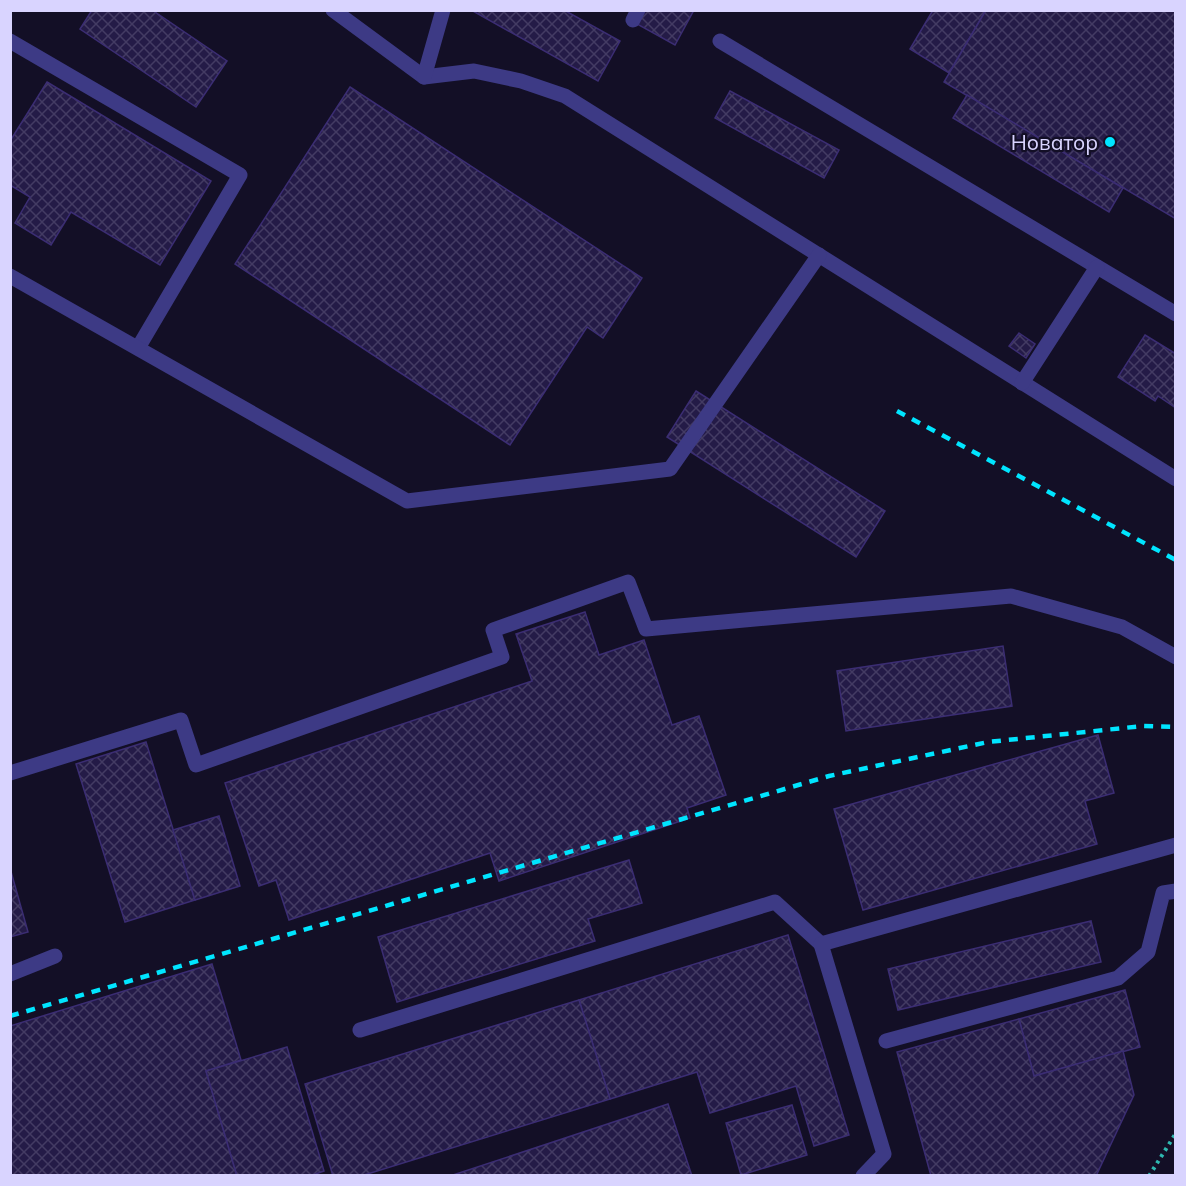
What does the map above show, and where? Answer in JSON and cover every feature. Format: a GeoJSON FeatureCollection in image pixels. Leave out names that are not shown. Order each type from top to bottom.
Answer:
{"type":"FeatureCollection","features":[{"type":"Feature","properties":{"kind":"street"},"geometry":{"type":"LineString","coordinates":[[333,10],[424,77],[474,71],[521,81],[564,96],[1176,479]]}},
{"type":"Feature","properties":{"kind":"street"},"geometry":{"type":"LineString","coordinates":[[424,77],[443,10]]}},
{"type":"Feature","properties":{"kind":"street"},"geometry":{"type":"LineString","coordinates":[[10,41],[240,175],[138,348]]}},
{"type":"Feature","properties":{"kind":"street"},"geometry":{"type":"LineString","coordinates":[[720,41],[1176,314]]}},
{"type":"Feature","properties":{"kind":"street"},"geometry":{"type":"LineString","coordinates":[[10,276],[407,501],[670,469],[819,255]]}},
{"type":"Feature","properties":{"kind":"street"},"geometry":{"type":"LineString","coordinates":[[1022,383],[1097,267]]}},
{"type":"Feature","properties":{"kind":"street"},"geometry":{"type":"LineString","coordinates":[[10,773],[181,720],[196,765],[502,657],[493,630],[628,582],[646,629],[1011,596],[1122,627],[1176,657]]}},
{"type":"Feature","properties":{"kind":"street"},"geometry":{"type":"LineString","coordinates":[[821,945],[1176,845]]}},
{"type":"Feature","properties":{"kind":"street"},"geometry":{"type":"LineString","coordinates":[[886,1041],[1118,978],[1148,952],[1163,893],[1176,891]]}},
{"type":"Feature","properties":{"kind":"street"},"geometry":{"type":"LineString","coordinates":[[360,1030],[775,902],[821,945],[884,1154],[863,1176]]}},
{"type":"Feature","properties":{"kind":"street"},"geometry":{"type":"LineString","coordinates":[[10,974],[55,956]]}},
{"type":"Feature","properties":{"kind":"path"},"geometry":{"type":"LineString","coordinates":[[1149,1176],[1176,1133]]}},
{"type":"Feature","properties":{"kind":"building"},"geometry":{"type":"Polygon","coordinates":[[[92,10],[152,10],[227,61],[196,107],[80,29],[92,10]]]}},
{"type":"Feature","properties":{"kind":"building"},"geometry":{"type":"Polygon","coordinates":[[[471,10],[564,10],[620,41],[598,81],[471,10]]]}},
{"type":"Feature","properties":{"kind":"building"},"geometry":{"type":"Polygon","coordinates":[[[644,10],[694,10],[675,45],[637,24],[644,10]]]}},
{"type":"Feature","properties":{"kind":"building"},"geometry":{"type":"Polygon","coordinates":[[[933,10],[986,10],[949,73],[910,49],[933,10]]]}},
{"type":"Feature","properties":{"kind":"building","name":"Новатор"},"geometry":{"type":"Polygon","coordinates":[[[986,10],[1176,10],[1176,219],[944,82],[986,10]]]}},
{"type":"Feature","properties":{"kind":"building"},"geometry":{"type":"Polygon","coordinates":[[[47,82],[211,181],[160,265],[71,212],[51,245],[15,223],[30,197],[10,185],[10,141],[47,82]]]}},
{"type":"Feature","properties":{"kind":"building"},"geometry":{"type":"Polygon","coordinates":[[[350,87],[642,278],[603,338],[587,327],[510,445],[235,264],[350,87]]]}},
{"type":"Feature","properties":{"kind":"building"},"geometry":{"type":"Polygon","coordinates":[[[730,91],[839,150],[824,178],[715,118],[730,91]]]}},
{"type":"Feature","properties":{"kind":"building"},"geometry":{"type":"Polygon","coordinates":[[[967,95],[1123,188],[1109,212],[953,118],[967,95]]]}},
{"type":"Feature","properties":{"kind":"building"},"geometry":{"type":"Polygon","coordinates":[[[1019,333],[1035,344],[1026,358],[1009,346],[1019,333]]]}},
{"type":"Feature","properties":{"kind":"building"},"geometry":{"type":"Polygon","coordinates":[[[1145,335],[1176,354],[1176,408],[1158,396],[1155,401],[1118,377],[1145,335]]]}},
{"type":"Feature","properties":{"kind":"building"},"geometry":{"type":"Polygon","coordinates":[[[696,391],[885,511],[856,557],[667,437],[696,391]]]}},
{"type":"Feature","properties":{"kind":"building"},"geometry":{"type":"Polygon","coordinates":[[[585,612],[599,655],[644,640],[672,725],[699,716],[726,795],[687,808],[690,818],[499,881],[490,853],[289,920],[276,880],[259,886],[225,783],[532,681],[516,634],[585,612]]]}},
{"type":"Feature","properties":{"kind":"building"},"geometry":{"type":"Polygon","coordinates":[[[1003,646],[1012,706],[846,731],[837,671],[1003,646]]]}},
{"type":"Feature","properties":{"kind":"building"},"geometry":{"type":"Polygon","coordinates":[[[1098,735],[1114,793],[1085,801],[1097,844],[863,910],[834,809],[1098,735]]]}},
{"type":"Feature","properties":{"kind":"building"},"geometry":{"type":"Polygon","coordinates":[[[146,742],[195,900],[125,922],[76,764],[146,742]]]}},
{"type":"Feature","properties":{"kind":"building"},"geometry":{"type":"Polygon","coordinates":[[[219,816],[240,886],[195,900],[173,830],[219,816]]]}},
{"type":"Feature","properties":{"kind":"building"},"geometry":{"type":"Polygon","coordinates":[[[629,860],[642,903],[588,919],[595,941],[397,1002],[378,937],[629,860]]]}},
{"type":"Feature","properties":{"kind":"building"},"geometry":{"type":"Polygon","coordinates":[[[10,868],[28,932],[10,937],[10,868]]]}},
{"type":"Feature","properties":{"kind":"building"},"geometry":{"type":"Polygon","coordinates":[[[1091,921],[1101,962],[898,1010],[888,969],[1091,921]]]}},
{"type":"Feature","properties":{"kind":"building"},"geometry":{"type":"Polygon","coordinates":[[[788,935],[849,1135],[814,1146],[796,1086],[710,1113],[697,1072],[610,1099],[579,1000],[788,935]]]}},
{"type":"Feature","properties":{"kind":"building"},"geometry":{"type":"Polygon","coordinates":[[[212,964],[241,1060],[206,1071],[237,1176],[10,1176],[10,1026],[212,964]]]}},
{"type":"Feature","properties":{"kind":"building"},"geometry":{"type":"Polygon","coordinates":[[[1125,990],[1140,1047],[1034,1076],[1019,1019],[1125,990]]]}},
{"type":"Feature","properties":{"kind":"building"},"geometry":{"type":"Polygon","coordinates":[[[579,1000],[610,1099],[361,1176],[333,1176],[305,1084],[579,1000]]]}},
{"type":"Feature","properties":{"kind":"building"},"geometry":{"type":"Polygon","coordinates":[[[1019,1019],[1034,1076],[1123,1051],[1134,1095],[1096,1176],[931,1176],[897,1052],[1019,1019]]]}},
{"type":"Feature","properties":{"kind":"building"},"geometry":{"type":"Polygon","coordinates":[[[287,1047],[324,1171],[310,1176],[237,1176],[206,1071],[287,1047]]]}},
{"type":"Feature","properties":{"kind":"building"},"geometry":{"type":"Polygon","coordinates":[[[668,1104],[692,1176],[450,1176],[668,1104]]]}},
{"type":"Feature","properties":{"kind":"building"},"geometry":{"type":"Polygon","coordinates":[[[792,1105],[807,1155],[741,1175],[726,1123],[792,1105]]]}},
{"type":"Feature","properties":{"kind":"railway"},"geometry":{"type":"LineString","coordinates":[[897,411],[1176,560]]}},
{"type":"Feature","properties":{"kind":"railway"},"geometry":{"type":"LineString","coordinates":[[10,1016],[829,776],[988,742],[1143,726],[1176,727]]}},
{"type":"Feature","properties":{"kind":"place","name":"Новатор"},"geometry":{"type":"Point","coordinates":[1110,142]}}]}
